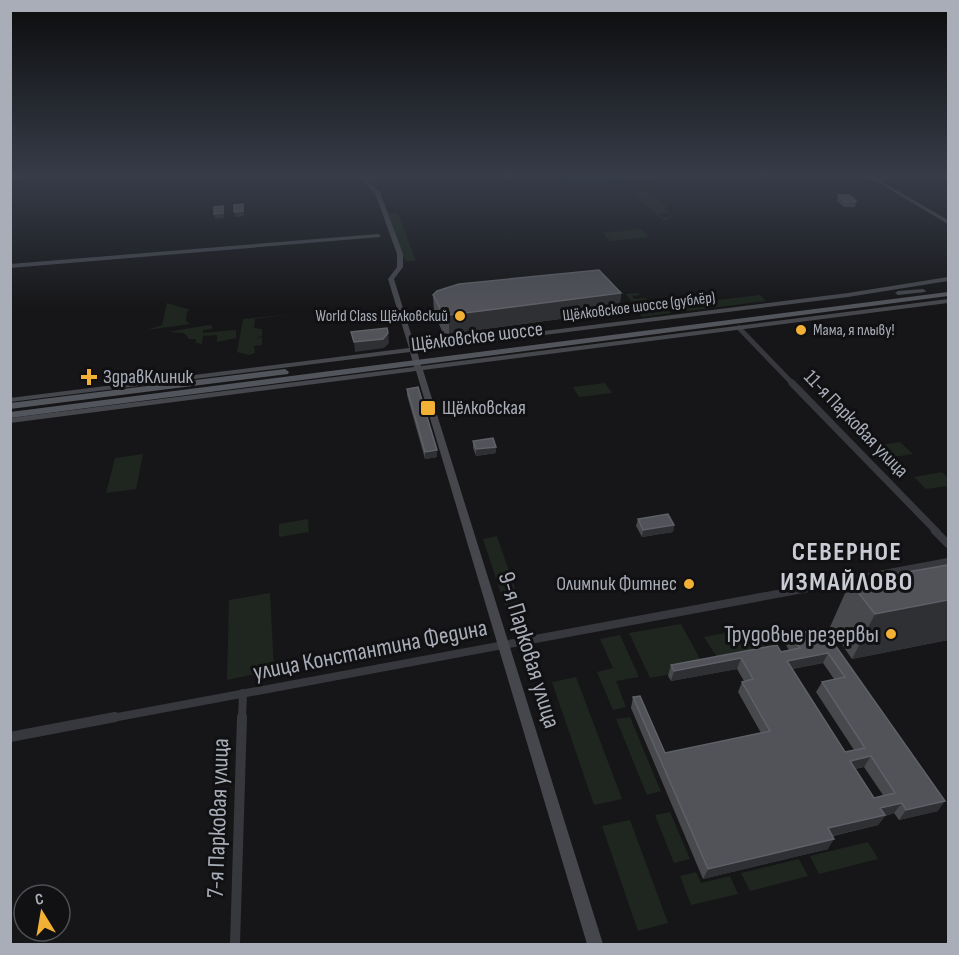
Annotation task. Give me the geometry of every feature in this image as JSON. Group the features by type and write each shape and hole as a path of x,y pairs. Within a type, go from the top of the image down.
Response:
{"main road":[{"name":"9-я Парковая улица","path":"388,221 400,254 400,267 391,279 595,945"},
{"path":"10,266 378,236"},
{"name":"Щёлковское шоссе (дублёр)","path":"10,400 849,295 948,279"},
{"name":"Щёлковское шоссе","path":"740,321 948,288"},
{"path":"849,295 923,291"},
{"name":"Щёлковское шоссе","path":"10,406 289,375 948,294"},
{"path":"875,310 933,296"},
{"name":"Щёлковское шоссе (дублёр)","path":"10,421 475,362 740,321 875,310 948,301"},
{"path":"465,344 453,350 453,356 457,360 475,362"},
{"name":"Щёлковское шоссе","path":"10,415 289,375"},
{"path":"10,415 106,409"}],"street":[{"name":"11-я Парковая улица","path":"740,321 948,544"},
{"name":"улица Константина Федина","path":"10,737 948,562"},
{"name":"7-я Парковая улица","path":"235,945 243,693"}],"shaded area":[{"path":"390,221 401,221 416,261 405,261"},
{"path":"641,229 648,237 610,241 603,233"},
{"path":"638,293 640,295 632,296 634,299 646,298 654,308 665,307 671,313 642,317 626,294"},
{"path":"760,295 766,301 681,312 676,305"},
{"path":"167,303 191,310 187,311 186,321 190,324 147,330 162,325"},
{"path":"294,314 255,319 254,328 262,329 262,336 254,339 262,337 262,345 254,346 255,353 249,355 237,352 243,319"},
{"path":"212,326 212,329 203,330 203,333 236,330 236,338 217,342 217,335 203,336 202,344 196,343 196,339 189,339 184,333 168,332"},
{"path":"605,383 612,393 579,397 573,387"},
{"path":"900,442 913,454 887,458 875,446"},
{"path":"143,454 136,489 106,493 115,458"},
{"path":"942,472 948,478 948,486 926,489 914,477"},
{"path":"308,519 309,532 279,537 279,524"},
{"path":"497,536 527,624 512,627 483,539"},
{"path":"270,593 274,670 227,680 229,600"},
{"path":"681,624 705,668 650,678 629,633"},
{"path":"753,628 769,653 718,659 704,637"},
{"path":"620,635 639,677 616,681 626,707 613,710 597,672 613,668 600,639"},
{"path":"576,677 622,799 594,805 552,682"},
{"path":"630,717 661,791 647,795 616,719"},
{"path":"670,812 690,859 674,863 655,815"},
{"path":"630,820 668,923 638,931 602,826"},
{"path":"868,842 878,859 819,874 810,856"},
{"path":"799,859 808,876 750,891 741,873"},
{"path":"696,872 701,883 730,876 738,894 691,905 680,876"}],"building":[{"path":"599,270 621,293 449,315 443,314 433,295 437,291 459,284"},
{"path":"387,328 388,333 383,339 354,342 351,332"},
{"path":"418,387 437,450 425,452 407,389"},
{"path":"493,438 496,447 476,449 473,441"},
{"path":"668,514 674,525 643,530 638,519"},
{"path":"948,565 948,600 875,614 850,582"},
{"path":"823,628 945,801 906,810 902,803 880,808 885,815 828,828 834,839 708,869 633,697 640,696 665,753 770,731 742,682 753,679 741,658 674,671 671,665 777,645 781,652 800,648 790,635","holes":["828,653 845,677 822,682 865,748 845,752 787,661","871,756 895,793 874,798 850,761"]}],"place":[{"name":"World Class Щёлковский","path":"460,316"},
{"name":"Мама, я плыву!","path":"801,330"},
{"name":"ЗдравКлиник","path":"89,377"},
{"name":"Щёлковская","path":"428,408"},
{"name":"Олимпик Фитнес","path":"689,584"},
{"name":"Трудовые резервы","path":"891,634"}],"district":[{"name":"СЕВЕРНОЕ ИЗМАЙЛОВО","path":"847,567"}]}
